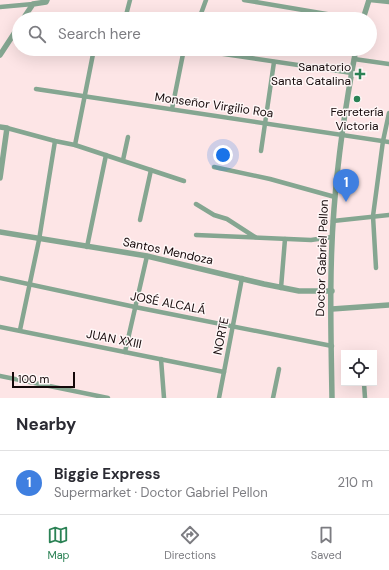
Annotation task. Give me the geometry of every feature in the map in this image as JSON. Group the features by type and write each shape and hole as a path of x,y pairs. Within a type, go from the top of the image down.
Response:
{"street":[{"path":"0,7 33,4 46,2 47,0"},
{"path":"127,12 130,0"},
{"path":"202,12 206,0"},
{"path":"244,0 312,12"},
{"path":"275,6 276,0"},
{"path":"366,12 369,0 389,2"},
{"path":"28,12 33,4"},
{"path":"0,55 12,37"},
{"path":"76,145 93,56"},
{"path":"172,109 183,56"},
{"path":"235,56 352,73"},
{"name":"Doctor Gabriel Pellon","path":"332,398 333,221 342,135 355,56"},
{"path":"354,59 389,64"},
{"path":"261,151 274,62"},
{"name":"Monseñor Virgilio Roa","path":"36,90 265,122 389,142"},
{"path":"376,268 373,216 383,141 389,113"},
{"path":"0,126 55,141 76,145 184,181"},
{"path":"0,174 7,128"},
{"path":"122,160 128,137"},
{"path":"20,330 39,240 55,141"},
{"path":"88,247 106,155"},
{"path":"214,167 270,179 335,197"},
{"path":"140,220 151,170"},
{"path":"196,204 214,215 227,219 256,238"},
{"path":"333,221 389,215"},
{"name":"Santos Mendoza","path":"0,232 39,240 147,256 281,288 299,291 332,292"},
{"path":"196,235 311,240 332,237"},
{"path":"281,288 285,239"},
{"path":"125,352 147,256"},
{"name":"JOSÉ ALCALÁ","path":"0,278 135,307 332,346"},
{"name":"NORTE","path":"219,398 242,278"},
{"path":"332,309 389,305"},
{"name":"JUAN XXIII","path":"0,327 161,358 224,372"},
{"path":"161,358 164,398"},
{"path":"273,398 279,369"},
{"path":"0,376 108,398"},
{"path":"364,386 364,398"},
{"path":"78,392 78,398"}],"place":[{"name":"Sanatorio Santa Catalina","path":"360,74"},
{"name":"Ferretería Victoria","path":"357,99"},
{"name":"Biggie Express","path":"346,202"}]}
